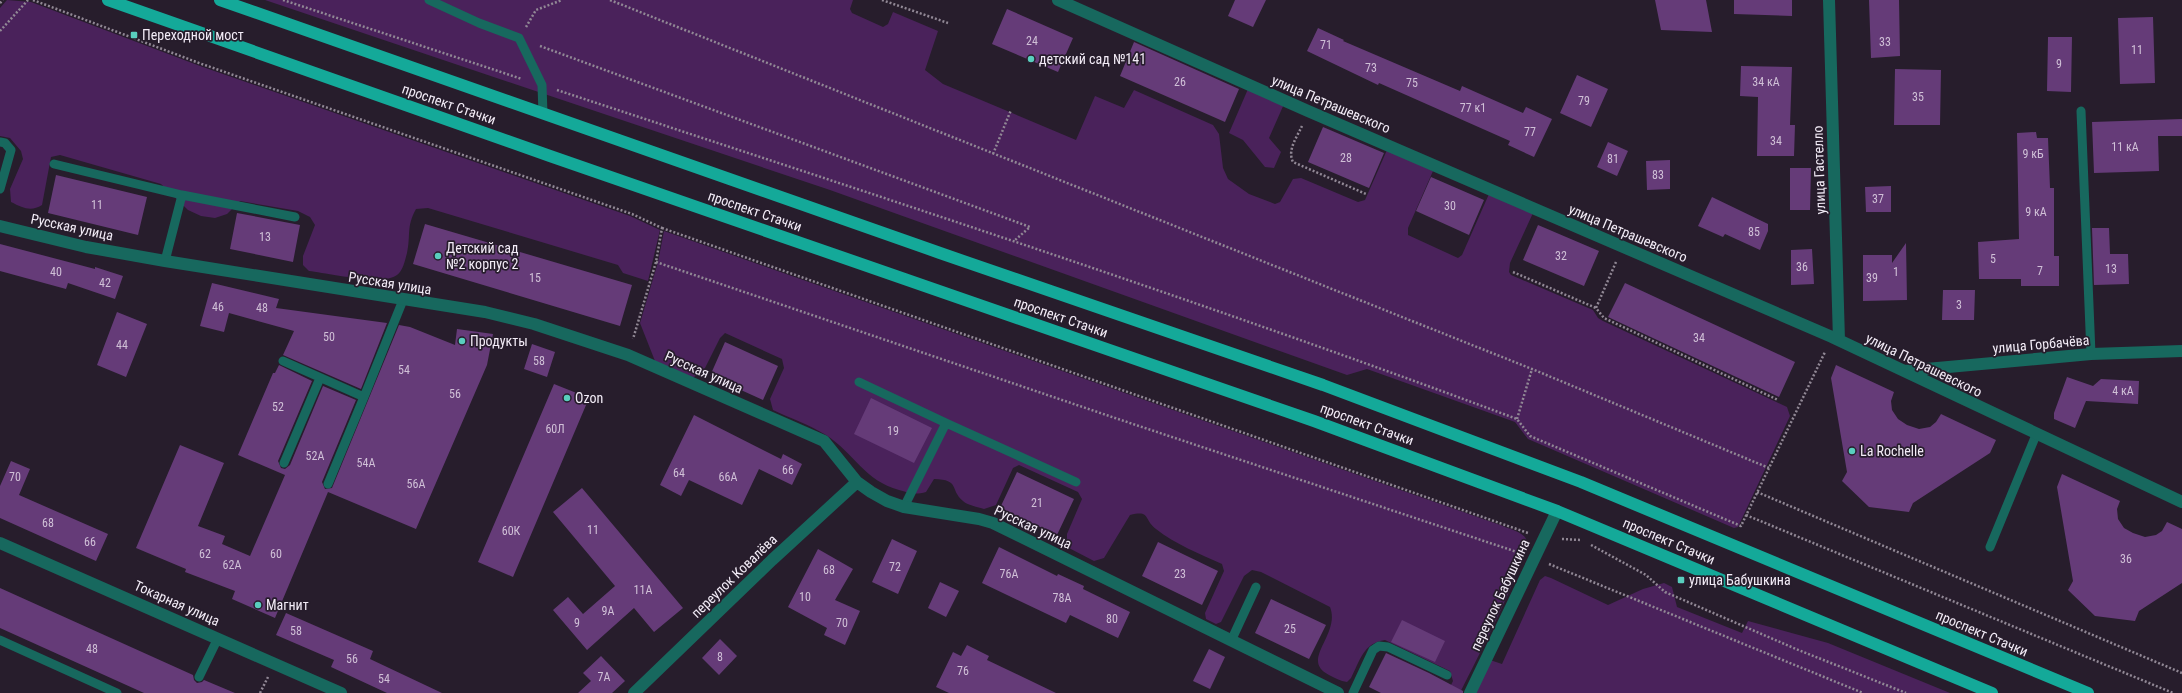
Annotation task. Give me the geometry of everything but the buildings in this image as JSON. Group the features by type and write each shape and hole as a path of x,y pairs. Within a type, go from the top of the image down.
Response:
{"main road":[{"name":"проспект Стачки","path":"108,0 550,156 1314,421 1557,511 1992,693"},
{"name":"проспект Стачки","path":"220,0 1323,385 1582,482 2088,693"}],"street":[{"name":"улица Петрашевского","path":"1059,0 1308,111 1835,338 2036,435 2182,502"},
{"name":"улица Гастелло","path":"1829,0 1835,338"},
{"name":"Русская улица","path":"0,226 86,247 485,312 534,324 628,355 824,441 857,482 871,492 904,507 979,519 993,523 1338,693"},
{"name":"улица Горбачёва","path":"1903,372 2092,354 2182,351"},
{"name":"переулок Ковалёва","path":"634,693 772,560 857,482"},
{"name":"переулок Бабушкина","path":"1470,693 1557,511"},
{"name":"Токарная улица","path":"0,543 341,693"}],"lane":[{"path":"429,0 479,23 519,38 542,85 543,114"},
{"path":"2081,111 2092,354"},
{"path":"0,142 5,144 11,150 0,188"},
{"path":"54,164 182,195 295,217"},
{"path":"165,261 182,195"},
{"path":"328,484 404,300"},
{"path":"283,362 364,397"},
{"path":"284,463 320,378"},
{"path":"859,382 1076,482"},
{"path":"904,507 946,423"},
{"path":"1990,547 2036,435"},
{"path":"1230,641 1256,587"},
{"path":"199,677 218,638"},
{"path":"0,640 117,693"},
{"path":"1353,693 1374,650 1380,646 1388,647 1447,675"}],"path":[{"path":"0,3 3,0"},
{"path":"0,31 28,0"},
{"path":"33,0 199,63 632,214 662,228 1543,538 1582,540"},
{"path":"283,0 1014,241 1338,352 1517,419 1530,436 1741,526 1835,338"},
{"path":"562,0 536,10 519,38 1030,226 1014,241"},
{"path":"610,0 1532,369 1769,468"},
{"path":"882,0 948,23"},
{"path":"994,154 1011,110"},
{"path":"1308,111 1291,152 1293,162 1366,194"},
{"path":"628,355 656,262 662,228"},
{"path":"1596,308 1622,247"},
{"path":"656,262 1111,417 1534,558 1862,693"},
{"path":"1513,272 1596,308 1604,318 1778,400"},
{"path":"1517,419 1532,369"},
{"path":"1757,492 2182,673"},
{"path":"1746,515 2173,693"},
{"path":"1589,544 1646,574 1665,592 1796,649 1906,693"}],"shaded area":[{"path":"7,0 31,2 200,66 630,216 660,230 648,281 623,273 618,265 428,208 416,209 413,215 405,262 397,275 390,278 368,279 309,271 303,265 303,256 315,225 310,217 298,211 240,201 227,214 215,218 201,216 188,210 161,184 60,155 51,157 42,205 31,209 19,206 11,202 10,189 23,159 21,151 10,138 0,136 0,8"},
{"path":"265,0 853,0 850,9 852,13 883,27 888,24 893,12 938,31 925,70 943,84 1076,140 1095,96 1124,108 1134,90 1213,125 1219,134 1223,168 1228,179 1249,194 1275,204 1280,202 1293,179 1301,178 1358,202 1365,200 1387,150 1433,171 1408,228 1408,235 1458,258 1462,255 1489,194 1533,213 1510,263 1509,272 1511,275 1593,310 1598,318 1603,321 1787,407 1790,416 1738,527 1734,528 1528,439 1515,422 1367,369 1347,375 830,190"},
{"path":"1248,89 1284,104 1269,138 1281,152 1274,168 1265,167 1243,140 1229,133"},
{"path":"664,231 1503,526 1519,533 1526,539 1526,549 1520,566 1487,639 1460,693 1447,693 1453,681 1450,671 1385,640 1372,645 1367,649 1360,659 1351,678 1347,682 1329,675 1321,669 1318,662 1319,654 1330,627 1332,617 1330,607 1261,572 1252,570 1244,576 1221,622 1216,624 1206,619 1205,613 1224,571 1222,564 1171,539 1156,529 1146,516 1141,514 1130,515 1104,558 1094,561 1067,547 1067,534 1082,499 1078,492 1019,465 1013,468 996,505 984,509 965,502 959,497 951,483 948,481 934,479 926,492 919,493 906,492 887,486 868,473 836,442 820,431 773,410 770,399 784,368 782,359 725,333 720,338 703,372 692,378 655,361 640,323 658,262"},
{"path":"1545,576 1608,605 1643,589 1664,583 1672,587 1677,607 1742,633 1748,621 1828,643 1950,693 1472,693 1490,660 1502,664 1540,580"}],"place":[{"name":"Переходной мост","path":"134,35"},
{"name":"детский сад №141","path":"1031,59"},
{"name":"Детский сад №2 корпус 2","path":"438,256"},
{"name":"Продукты","path":"462,341"},
{"name":"Ozon","path":"567,398"},
{"name":"La Rochelle","path":"1852,451"},
{"name":"улица Бабушкина","path":"1681,580"},
{"name":"Магнит","path":"258,605"}]}
